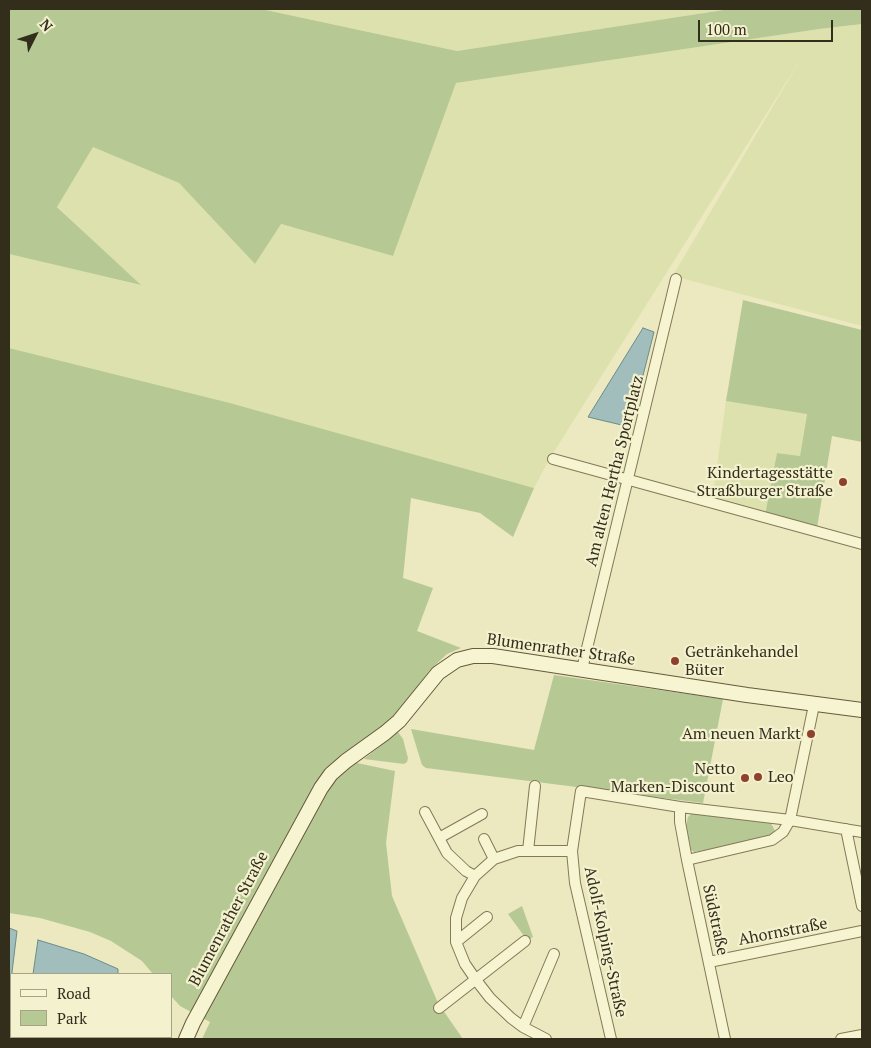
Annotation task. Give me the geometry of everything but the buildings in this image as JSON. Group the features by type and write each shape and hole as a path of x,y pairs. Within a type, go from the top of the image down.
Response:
{"street":[{"name":"Am alten Hertha Sportplatz","path":"582,670 676,279"},
{"path":"553,459 862,544"},
{"name":"Blumenrather Straße","path":"186,1039 192,1024 321,788 331,774 386,733 400,720 438,674 457,660 473,656 493,656 862,710"},
{"path":"687,860 772,840 783,832 790,820 814,704"},
{"path":"528,851 535,786"},
{"name":"Adolf-Kolping-Straße","path":"610,1039 575,882 572,851 580,792 680,807"},
{"path":"680,807 790,820 862,832"},
{"name":"Südstraße","path":"680,807 680,822 687,860 725,1039"},
{"path":"425,812 448,853 466,871 475,876"},
{"path":"439,838 482,814"},
{"path":"846,829 862,906"},
{"path":"484,839 494,859"},
{"path":"546,1039 523,1027 500,1008 476,980 465,964 456,942 456,918 462,898 475,876 494,859 518,851 572,851"},
{"path":"456,942 487,917"},
{"name":"Ahornstraße","path":"709,962 862,931"},
{"path":"439,1008 525,941"},
{"path":"523,1027 554,954"},
{"path":"841,1039 862,1035"}],"green space":[{"path":"9,9 261,9 457,51 730,9 862,9 862,24 456,83 393,256 281,224 255,264 179,183 93,147 57,207 141,285 9,254"},
{"path":"261,9 730,9 457,51"},
{"path":"862,24 862,326 677,277 675,272 802,57 550,458 534,488 230,403 9,348 9,254 140,285 57,206 93,146 179,183 255,264 280,224 393,256 456,83"},
{"path":"743,300 862,330 862,442 832,436 817,528 765,515 777,453 800,456 807,414 726,401"},
{"path":"9,348 230,403 534,488 513,537 480,513 411,498 403,578 433,588 417,631 461,648 447,654 429,671 398,713 371,736 341,755 357,763 395,771 386,843 392,896 438,1003 463,1039 202,1039 210,1022 180,1006 172,997 172,973 152,973 142,961 111,941 90,932 40,918 9,913"},
{"path":"726,401 807,413 800,456 777,453 765,515 712,502"},
{"path":"554,675 723,699 703,803 426,768 422,765 411,729 534,750"},
{"path":"398,732 403,739 408,758 407,762 404,764 364,759"},
{"path":"692,813 771,823 775,831 770,838 694,852 691,850 686,825 688,817"},
{"path":"522,906 533,937 527,940 508,914"}],"water":[{"path":"643,328 654,332 630,427 588,417"},
{"path":"9,928 17,931 12,973 10,973 9,997"},
{"path":"38,940 84,954 118,969 118,973 33,973"}],"place":[{"name":"Kindertagesstätte Straßburger Straße","path":"843,482"},
{"name":"Getränkehandel Büter","path":"675,661"},
{"name":"Am neuen Markt","path":"811,734"},
{"name":"Leo","path":"758,777"},
{"name":"Netto Marken-Discount","path":"745,778"}]}
